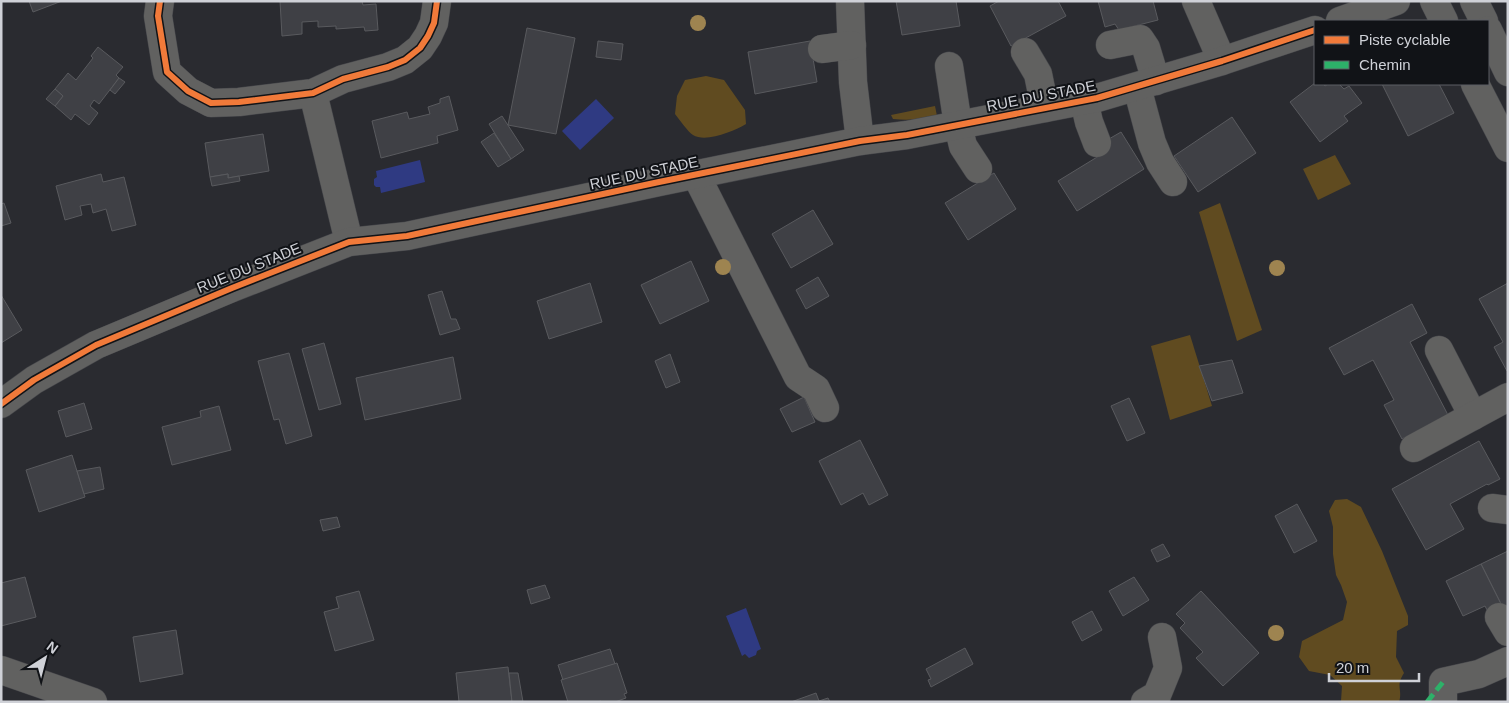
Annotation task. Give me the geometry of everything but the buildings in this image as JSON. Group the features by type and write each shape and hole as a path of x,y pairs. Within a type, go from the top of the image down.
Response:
{"street":[{"path":"160,1 158,16 167,72 188,91 210,103 239,102 313,93 343,79 388,67 405,60 420,48 428,36 434,23 437,1"},
{"path":"850,1 852,55 860,141"},
{"path":"1196,1 1222,61"},
{"path":"1434,1 1444,20"},
{"path":"1474,1 1484,20"},
{"path":"1353,19 1393,2"},
{"name":"RUE DU STADE","path":"1,404 34,380 96,345 348,242 407,236 860,141 907,135 1084,100 1147,84 1314,30"},
{"path":"1489,32 1508,72"},
{"path":"1110,45 1140,39 1146,48 1152,143 1160,162 1173,182"},
{"path":"822,49 852,55"},
{"path":"1026,52 1038,74 1045,108"},
{"path":"949,66 963,146 978,169"},
{"path":"1476,85 1508,148"},
{"path":"313,93 348,242"},
{"path":"1084,100 1089,122 1097,143"},
{"path":"696,175 798,377 816,388 825,408"},
{"path":"1439,350 1473,416"},
{"path":"1414,448 1508,397"},
{"path":"1145,702 1157,695 1168,668 1162,637"},
{"path":"1443,692 1508,661"},
{"path":"1,670 93,702"}],"shaded area":[{"path":"706,76 724,80 745,110 746,124 727,133 705,138 693,135 686,128 675,114 677,96 685,80"},
{"path":"935,106 937,116 905,120 893,119 891,115"},
{"path":"1335,155 1351,184 1318,200 1303,169"},
{"path":"1220,203 1262,330 1237,341 1199,212"},
{"path":"1190,335 1212,406 1170,420 1151,346"},
{"path":"1347,499 1361,507 1382,551 1408,616 1408,625 1397,631 1396,657 1404,673 1400,682 1399,702 1340,702 1342,686 1330,675 1309,671 1299,657 1302,641 1343,620 1347,602 1336,575 1333,554 1333,527 1329,511 1335,500"}],"water":[{"path":"596,99 614,118 580,150 562,131"},
{"path":"420,160 425,182 381,193 380,187 374,185 374,179 377,177 376,171"},
{"path":"746,608 761,649 757,651 756,655 749,658 745,654 742,656 726,616"}],"marked path":[{"path":"1427,702 1443,682"}],"cycle path":[{"path":"160,1 158,16 167,72 188,91 211,103 239,102 313,93 343,79 388,67 405,60 420,48 428,36 434,23 437,1"},
{"path":"1,404 34,380 96,345 232,288 349,242 407,236 860,141 907,135 1097,98 1222,61 1314,30"}]}
